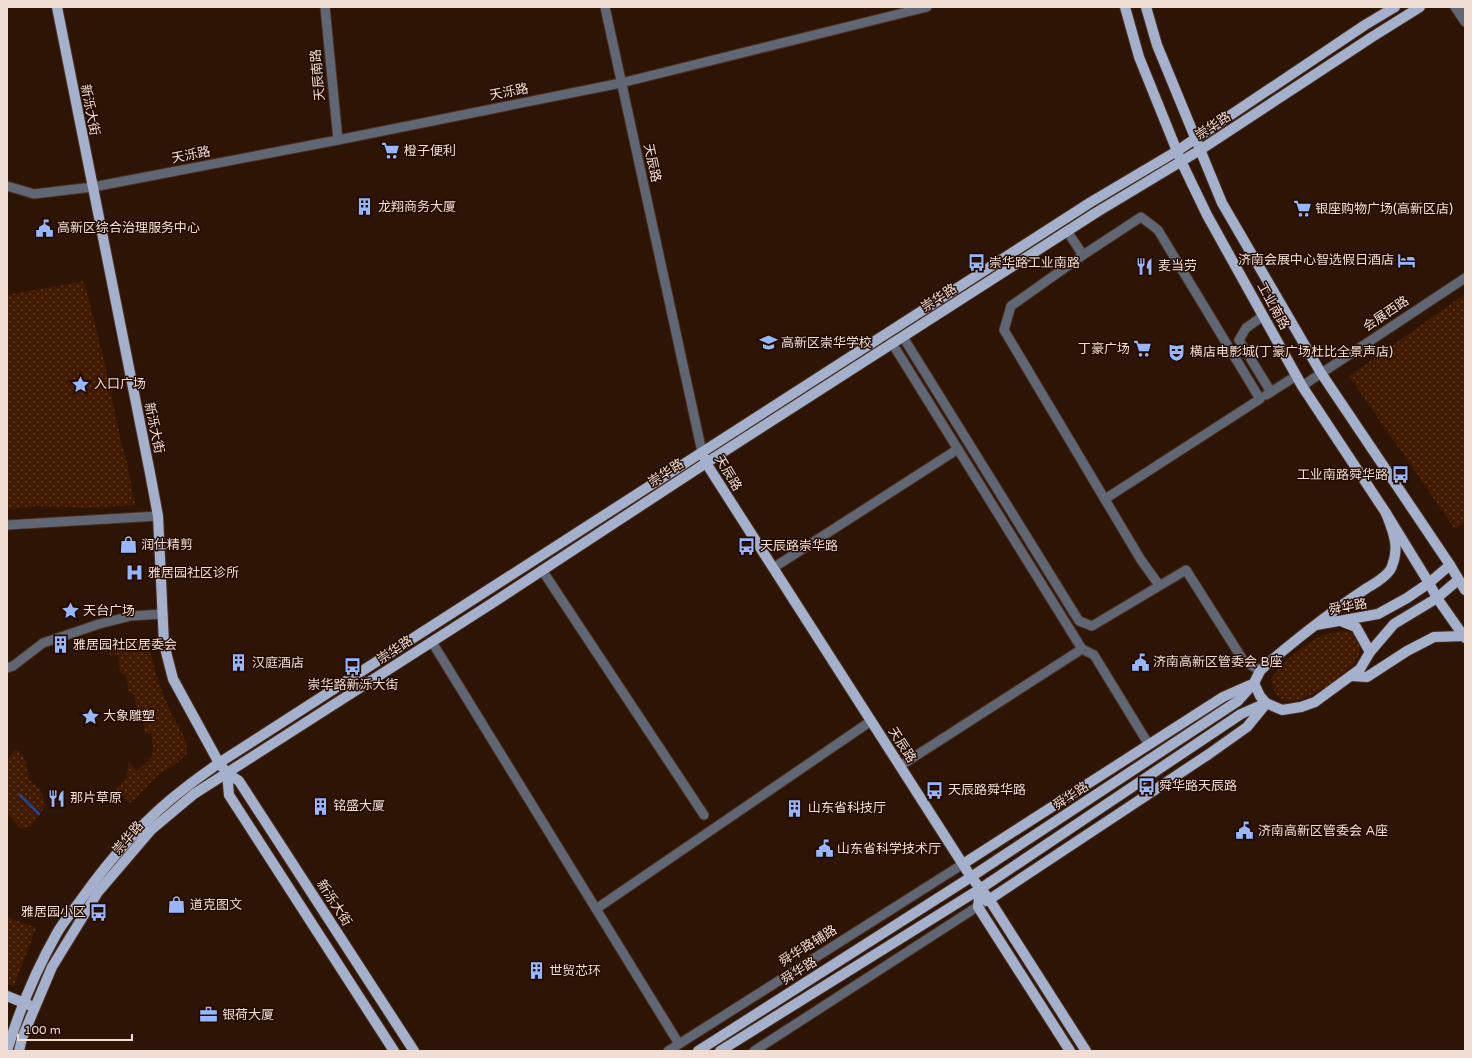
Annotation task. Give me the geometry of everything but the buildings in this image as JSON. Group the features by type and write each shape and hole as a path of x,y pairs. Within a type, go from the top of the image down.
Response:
{"main road":[{"name":"新泺大街","path":"57,7 158,516 164,644 173,679 219,763 227,773 239,781 414,1051"},
{"name":"工业南路","path":"1125,7 1139,57 1180,161 1207,215 1302,386 1386,513 1437,598 1464,637"},
{"name":"工业南路","path":"1146,7 1157,45 1222,203 1321,373 1450,565 1465,590"},
{"name":"崇华路","path":"7,1051 24,1002 44,956 58,932 89,888 116,855 146,822 184,788 219,763 702,452 1085,207 1177,151 1365,25 1395,7"},
{"name":"崇华路","path":"19,1051 22,1038 52,967 98,892 151,830 194,794 432,642 892,343 1067,231 1200,150 1420,7"},
{"name":"天辰路","path":"702,452 706,463 971,878 988,900 1086,1051"},
{"path":"1314,626 1376,583 1392,568 1397,544 1386,513"},
{"name":"舜华路","path":"698,1051 971,878 1238,701 1254,683 1260,671 1266,664 1314,626 1378,614 1407,598 1429,583 1450,565"},
{"path":"963,864 1223,697 1254,683 1260,696 1266,703 1282,710 1301,707 1315,702 1360,668 1370,652 1394,624 1437,598 1458,580"},
{"path":"1341,622 1356,626 1370,652"},
{"path":"1351,676 1367,677 1406,651 1434,637 1464,637"},
{"name":"舜华路","path":"720,1051 980,889 1241,714 1266,703"},
{"path":"988,900 1247,728 1266,703"},
{"path":"227,773 229,795 394,1051"},
{"path":"980,889 978,907 1070,1051"},
{"path":"7,996 35,1007"}],"street":[{"name":"天辰南路","path":"325,7 338,140"},
{"name":"天辰路","path":"605,7 702,452"},
{"name":"天泺路","path":"7,186 34,194 93,187 338,140 621,83 927,7"},
{"path":"1455,7 1465,22"},
{"path":"1159,585 1141,560 1004,330 1011,306 1083,254 1141,217 1158,230 1260,399"},
{"path":"1067,231 1083,254"},
{"name":"会展西路","path":"1302,386 1465,278"},
{"path":"1263,316 1246,328 1240,340 1271,392"},
{"path":"902,337 1079,621 1092,626 1186,570 1242,660 1260,671"},
{"path":"892,343 1082,649 1094,655 1149,745"},
{"path":"1105,499 1296,376"},
{"path":"773,568 958,449"},
{"path":"7,525 158,516"},
{"path":"542,570 704,815"},
{"path":"7,668 13,666 43,643 98,624 131,616 163,614"},
{"path":"432,642 679,1044"},
{"path":"900,766 1082,649"},
{"path":"596,909 871,721"},
{"name":"舜华路辅路","path":"668,1051 963,864"},
{"path":"754,1051 988,900"}],"shaded area":[{"path":"84,281 105,365 135,505 84,508 36,506 7,510 7,295"},
{"path":"1465,294 1465,522 1455,529 1349,376"},
{"path":"1348,631 1357,636 1360,649 1356,661 1344,674 1328,686 1300,699 1284,701 1275,693 1271,678 1298,651 1314,640 1323,636 1336,632"},
{"path":"146,639 158,680 169,709 186,741 187,753 177,763 159,774 131,803 116,789 126,778 129,762 137,771 150,759 153,752 153,747 151,733 145,734 143,717 138,717 134,693 129,694 126,674 120,673 118,655 110,656 109,647"},
{"path":"15,750 22,754 26,763 29,778 31,782 39,787 46,805 31,827 21,829 7,813 7,760"},
{"path":"7,917 36,928 14,986 7,984"}],"waterway":[{"path":"20,795 39,814"}],"place":[{"name":"橙子便利","path":"391,151"},
{"name":"龙翔商务大厦","path":"365,207"},
{"name":"银座购物广场(高新区店)","path":"1302,209"},
{"name":"高新区综合治理服务中心","path":"44,228"},
{"name":"济南会展中心智选假日酒店","path":"1407,260"},
{"name":"崇华路工业南路","path":"976,263"},
{"name":"麦当劳","path":"1145,266"},
{"name":"高新区崇华学校","path":"768,343"},
{"name":"丁豪广场","path":"1143,349"},
{"name":"横店电影城(丁豪广场杜比全景声店)","path":"1177,352"},
{"name":"入口广场","path":"81,384"},
{"name":"工业南路舜华路","path":"1401,475"},
{"name":"润仕精剪","path":"128,545"},
{"name":"天辰路崇华路","path":"747,546"},
{"name":"雅居园社区诊所","path":"135,573"},
{"name":"天台广场","path":"70,611"},
{"name":"雅居园社区居委会","path":"60,645"},
{"name":"济南高新区管委会 B座","path":"1140,662"},
{"name":"汉庭酒店","path":"239,663"},
{"name":"崇华路新泺大街","path":"353,666"},
{"name":"大象雕塑","path":"90,716"},
{"name":"舜华路天辰路","path":"1146,786"},
{"name":"天辰路舜华路","path":"935,790"},
{"name":"那片草原","path":"57,798"},
{"name":"铭盛大厦","path":"320,806"},
{"name":"山东省科技厅","path":"795,808"},
{"name":"济南高新区管委会 A座","path":"1245,831"},
{"name":"山东省科学技术厅","path":"824,849"},
{"name":"道克图文","path":"177,905"},
{"name":"雅居园小区","path":"99,912"},
{"name":"世贸芯环","path":"536,971"},
{"name":"银荷大厦","path":"209,1015"}]}
